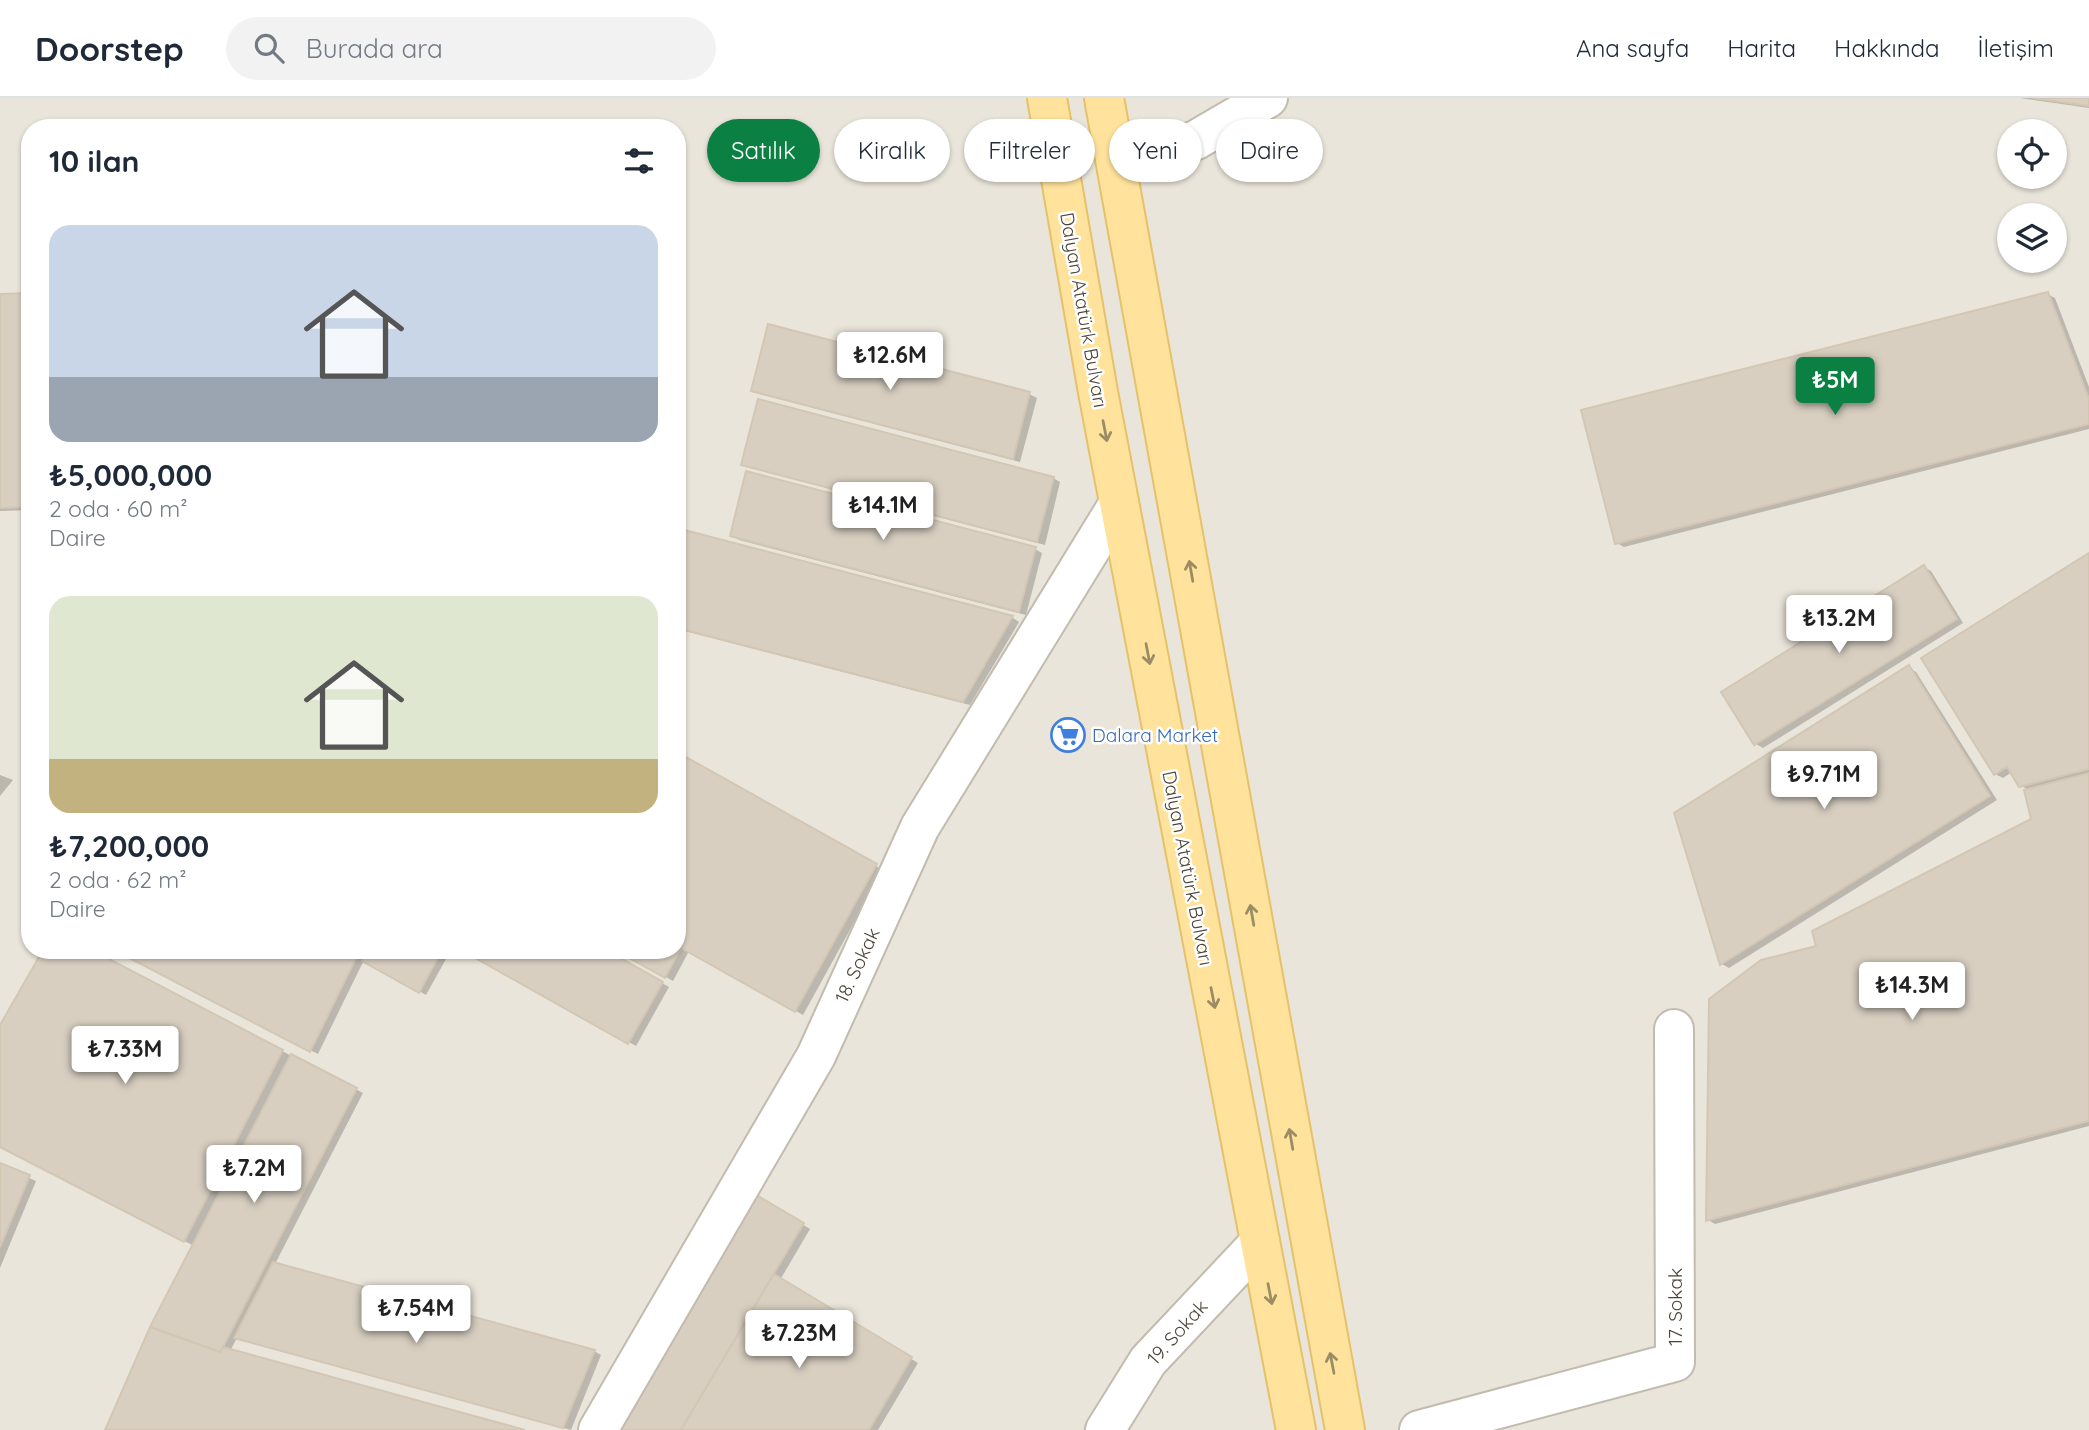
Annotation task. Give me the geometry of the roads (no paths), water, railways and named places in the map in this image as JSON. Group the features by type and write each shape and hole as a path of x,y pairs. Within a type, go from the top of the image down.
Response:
{"main road":[{"name":"Dalyan Atatürk Bulvarı","path":"1046,98 1119,503 1296,1430"},
{"path":"1104,98 1109,125"},
{"path":"1120,182 1345,1430"}],"street":[{"path":"1202,136 1268,98"},
{"name":"18. Sokak","path":"598,1430 816,1056 920,827 1119,503"},
{"name":"17. Sokak","path":"1419,1430 1675,1362 1674,1029"},
{"name":"19. Sokak","path":"1105,1430 1148,1361 1260,1242"}],"place":[{"name":"Dalara Market","path":"1068,735"}]}
